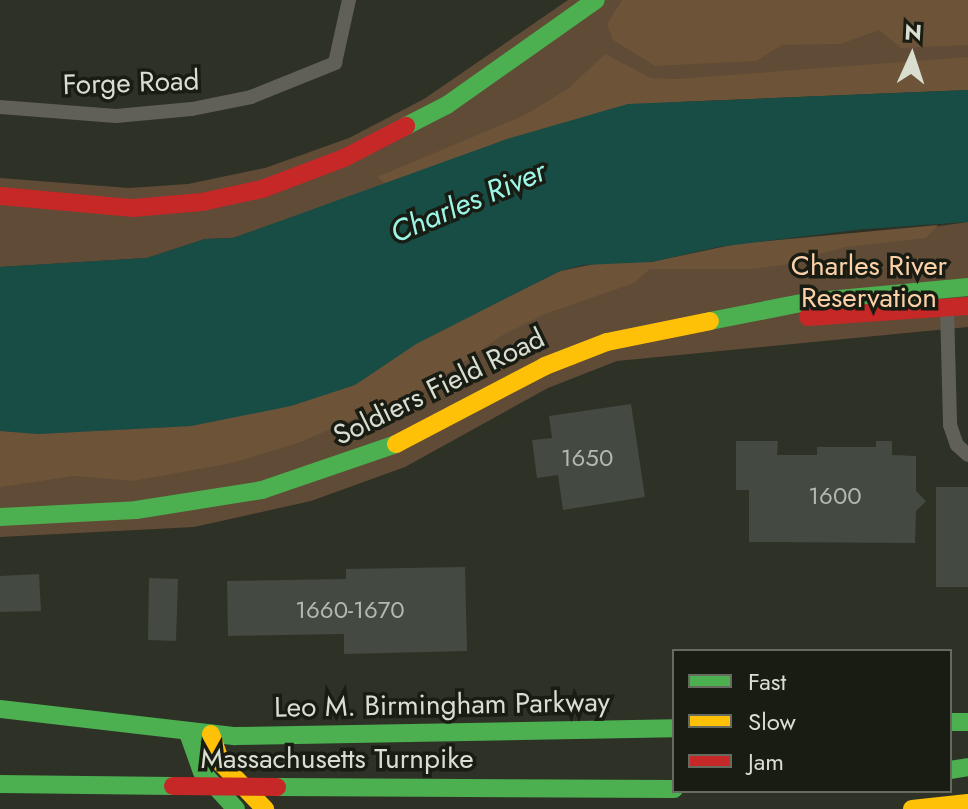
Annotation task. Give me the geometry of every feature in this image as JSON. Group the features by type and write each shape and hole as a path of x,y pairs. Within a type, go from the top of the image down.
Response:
{"main road":[{"path":"0,196 133,208 202,202 262,189 344,158 447,105 596,0"},
{"name":"Soldiers Field Road","path":"759,316 806,302 968,287"},
{"name":"Soldiers Field Road","path":"0,517 158,508 280,485 389,447 583,350 643,333 759,316 968,306"},
{"name":"Leo M. Birmingham Parkway","path":"0,709 211,734 672,728"},
{"path":"188,733 202,772 236,809"},
{"path":"211,734 221,763 265,809"},
{"name":"Massachusetts Turnpike","path":"0,784 672,789"},
{"path":"912,809 968,803"}],"street":[{"name":"Forge Road","path":"0,107 116,116 192,109 251,97 335,63 349,0"},
{"path":"947,308 950,425 957,445 968,455"}],"green space":[{"path":"568,0 968,0 968,90 744,96 611,108 233,238 205,239 147,258 0,267 0,178 129,188 188,184 265,168 349,138 424,99"},
{"name":"Charles River Reservation","path":"968,222 968,327 617,361 548,388 405,467 311,501 194,527 0,537 0,431 537,282"}],"shaded area":[{"path":"622,0 968,0 968,45 901,48 879,30 841,44 782,45 756,61 655,66 613,40 607,24"},
{"path":"605,54 651,78 677,79 968,57 968,90 629,104 507,139 425,172 384,183 377,177 525,115 569,88"},
{"path":"938,225 926,238 846,247 819,254 814,261 752,269 650,269 634,283 545,314 503,335 423,390 298,443 232,463 133,481 74,476 0,487 0,431 38,434 191,426 291,405 355,385 416,344 560,271 604,262 651,262 736,244"}],"water":[{"name":"Charles River","path":"968,90 968,222 864,229 718,247 651,262 583,265 560,271 416,344 355,385 291,406 191,426 38,434 0,431 0,267 147,258 205,239 233,238 507,139 628,104"}],"building":[{"path":"631,404 645,497 563,510 558,475 537,478 532,440 552,438 549,416"},
{"path":"736,441 778,441 777,455 817,455 817,447 876,447 876,441 892,441 892,455 916,456 916,491 926,501 916,511 915,543 749,542 749,490 736,490"},
{"path":"936,487 968,487 968,587 936,587"},
{"path":"465,567 467,651 344,654 344,634 228,636 227,581 346,579 346,569"},
{"path":"39,574 41,611 0,612 0,576"},
{"path":"149,578 178,579 176,641 148,640"}],"traffic: fast":[{"path":"406,126 447,105 596,0"},
{"path":"710,321 806,302 968,287"},
{"path":"0,517 136,510 262,490 396,444"},
{"path":"0,709 235,736 672,728"},
{"path":"952,722 968,722"},
{"path":"188,733 202,772 236,809"},
{"path":"952,770 968,767"},
{"path":"0,784 173,786"},
{"path":"277,787 672,789"}],"traffic: slow":[{"path":"396,444 545,366 607,342 710,321"},
{"path":"211,734 221,763 265,809"},
{"path":"912,809 968,803"}],"traffic: jam":[{"path":"0,196 133,208 202,202 262,189 344,158 406,126"},
{"path":"808,317 968,306"},
{"path":"173,786 277,787"}]}
